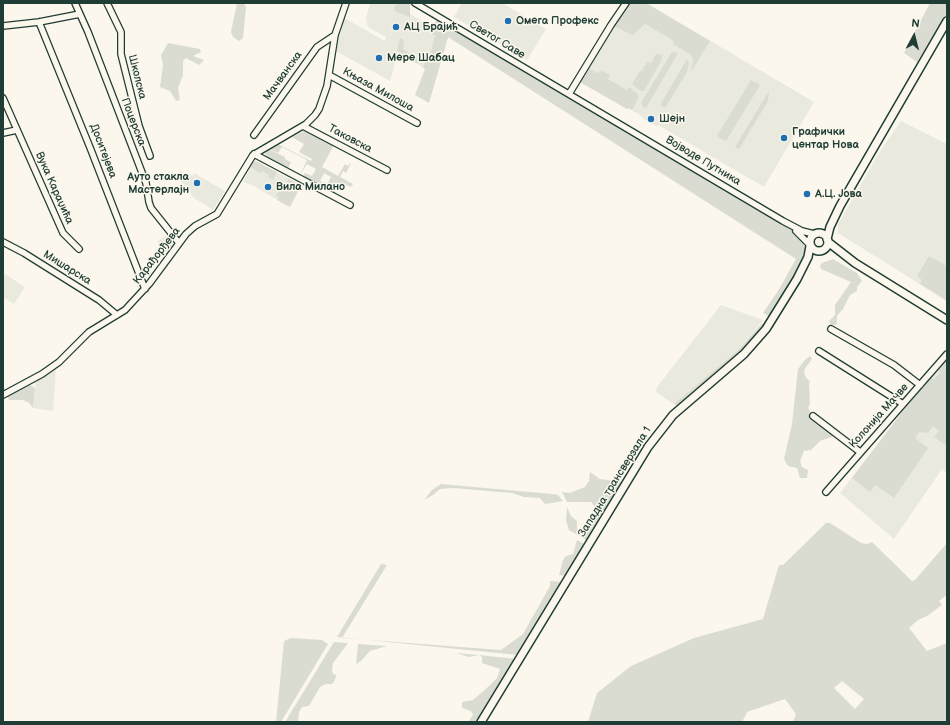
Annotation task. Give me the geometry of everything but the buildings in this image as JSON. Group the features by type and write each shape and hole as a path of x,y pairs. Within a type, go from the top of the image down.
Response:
{"main road":[{"path":"820,251 825,248 828,241 830,227 840,206 947,21"},
{"path":"840,206 825,226 810,238 810,245 815,251 833,253 855,263 947,320"},
{"path":"816,234 824,234 828,241 855,263"},
{"name":"Западна трансверзала 1","path":"797,279 808,257 810,245"},
{"name":"Западна трансверзала 1","path":"482,722 655,437 673,415 749,348 766,329 797,279 820,251"}],"street":[{"name":"Поцерска","path":"75,3 88,32 146,183 151,208 179,243"},
{"name":"Школска","path":"107,3 121,32 121,54 139,126 150,156"},
{"name":"Карађорђева","path":"3,395 42,374 59,362 89,332 125,310 145,289 179,243 195,226 217,214 254,154 303,126 315,116 319,109 329,75 335,35 346,3"},
{"name":"Светог Саве","path":"415,3 569,94"},
{"path":"569,94 610,26 626,3"},
{"path":"3,26 39,22 80,14"},
{"name":"Доситејева","path":"39,22 92,150 145,289"},
{"name":"Мачванска","path":"254,135 317,47 335,35"},
{"name":"Књаза Милоша","path":"329,75 417,123"},
{"name":"Војводе Путника","path":"569,94 783,221 802,231 816,234"},
{"name":"Вука Караџића","path":"3,98 63,233 79,249"},
{"name":"Таковска","path":"303,126 387,170"},
{"path":"3,133 17,130"},
{"path":"254,154 350,205"},
{"name":"Војводе Путника","path":"783,221 802,235 810,245"},
{"name":"Мишарска","path":"3,242 24,253 98,300 116,315"},
{"path":"831,329 894,365 920,385"},
{"path":"819,351 903,404"},
{"name":"Колонија Мачве","path":"826,492 947,354"},
{"path":"813,416 860,452"}],"shaded area":[{"path":"237,3 244,3 246,7 243,38 239,41 233,37 231,32"},
{"path":"370,3 397,3 395,5 448,37 437,76 398,52 390,81 336,51 344,18 385,41 386,37 368,27 366,19"},
{"path":"399,3 410,4 410,17 394,11 395,5"},
{"path":"462,3 502,3 546,29 527,60 454,17"},
{"path":"630,3 646,3 814,102 764,187 658,125 656,126 628,108 627,109 580,82 610,34 613,26"},
{"path":"630,3 646,3 710,41 691,72 693,59 690,54 673,44 674,41 645,24 633,35 613,26"},
{"path":"930,3 947,3 947,13 917,62 904,53"},
{"path":"439,18 795,231 804,243 805,251 803,260 771,317 763,313 778,291 796,259 448,37 429,103 415,95 425,69 423,67 425,61 429,61 435,35 432,34 435,22"},
{"path":"400,38 404,40 403,49 418,58 418,64 397,51"},
{"path":"168,43 200,49 201,52 193,56 204,60 199,65 186,58 183,61 183,75 178,88 180,100 176,101 170,91 160,87 163,65 161,55"},
{"path":"672,52 678,53 646,108 642,106 642,101"},
{"path":"656,54 662,55 661,61 644,91 640,91 632,84 647,62 651,63"},
{"path":"687,59 689,63 687,72 665,108 660,105"},
{"path":"591,66 590,69 597,73 602,71 610,75 608,79 627,90 629,87 638,94 638,98 632,110 627,109 580,82"},
{"path":"751,80 760,85 726,141 717,136"},
{"path":"769,91 768,101 739,149 735,147"},
{"path":"901,121 947,144 947,301 838,233 838,224 879,153"},
{"path":"306,130 334,145 322,167 338,176 345,164 348,166 351,163 346,173 343,171 340,177 353,184 351,187 344,184 340,191 340,188 335,185 332,190 337,193 336,195 325,188 331,177 324,173 320,181 326,184 324,188 303,176 305,173 312,176 316,169 307,164 300,175 307,160 282,147 278,153 269,149 278,144 311,161 312,159 299,152 304,144 292,137"},
{"path":"268,149 285,157 285,159 291,162 288,168 267,157 265,153"},
{"path":"255,161 301,185 290,207 252,185 243,182 250,169 248,168"},
{"path":"255,161 277,172 273,180 268,177 269,175 262,171 260,173 249,166"},
{"path":"180,171 193,176 194,173 225,191 213,210 194,198 176,174"},
{"path":"289,179 301,185 290,207 277,200 279,197 276,195"},
{"path":"170,233 175,243 175,247 167,258 157,242"},
{"path":"929,256 947,266 947,301 920,284 922,280 917,276"},
{"path":"833,259 857,273 862,281 857,287 857,291 850,295 843,309 837,316 837,324 831,325 829,321 835,315 835,305 851,282 821,269 820,266 822,263"},
{"path":"5,274 25,287 14,304 3,297 3,282"},
{"path":"721,305 763,320 737,351 674,404 657,393 657,387"},
{"path":"762,323 764,328 752,342 677,406 674,404 737,351"},
{"path":"810,356 812,359 804,370 805,376 810,382 810,404 808,408 813,416 822,419 833,434 832,437 820,441 811,450 804,451 800,461 802,467 808,470 807,478 800,478 797,468 788,466 784,459 792,424 798,369"},
{"path":"947,360 947,473 942,469 894,539 840,493 906,407"},
{"path":"947,360 947,446 934,437 939,431 933,426 928,433 919,432 915,438 928,448 894,498 875,485 870,492 852,478 906,407 931,378 934,379 940,373 938,370"},
{"path":"56,369 53,411 33,408 36,381"},
{"path":"30,385 35,388 33,408 29,403 23,400 9,400 7,395"},
{"path":"590,472 600,479 623,482 588,541 569,530 566,521 567,507 571,516 577,521 577,529 582,532 599,512 591,502 567,502 562,492 570,493 585,487 589,481"},
{"path":"441,484 552,494 558,495 563,501 545,504 540,498 524,497 512,493 453,488 440,489 424,500 432,490"},
{"path":"826,523 830,523 861,543 867,544 872,542 912,581 915,580 947,543 947,598 945,596 939,601 942,605 927,616 918,620 909,628 927,651 947,643 947,722 793,722 796,714 785,699 747,712 742,722 588,722 597,693 631,666 694,638 763,619 779,565 783,565","holes":["842,681 864,699 855,709 834,688"]},
{"path":"577,540 584,544 584,548 566,576 559,575 563,560 566,556 573,554"},
{"path":"381,564 387,565 342,638 337,637"},
{"path":"550,581 563,582 518,655 363,640 501,650 523,634 550,586"},
{"path":"291,638 322,640 328,644 281,722 276,722 284,641"},
{"path":"334,642 348,643 333,663 332,671 333,674 336,675 335,680 332,684 326,684 320,687 309,706 302,707 299,712 298,722 285,722"},
{"path":"358,644 387,646 370,651 361,661 356,664"},
{"path":"456,653 479,655 469,657"},
{"path":"479,655 516,659 478,722 468,722 473,715 471,711 462,708 462,702 473,700 497,678 500,669 482,663 482,657"}],"place":[{"name":"Омега Профекс","path":"508,21"},
{"name":"АЦ Брајић","path":"396,27"},
{"name":"Мере Шабац","path":"379,58"},
{"name":"Шејн","path":"651,119"},
{"name":"Графички центар Нова","path":"784,138"},
{"name":"Ауто стакла Мастерлајн","path":"197,183"},
{"name":"Вила Милано","path":"268,187"},
{"name":"А.Ц. Јова","path":"807,194"}]}
